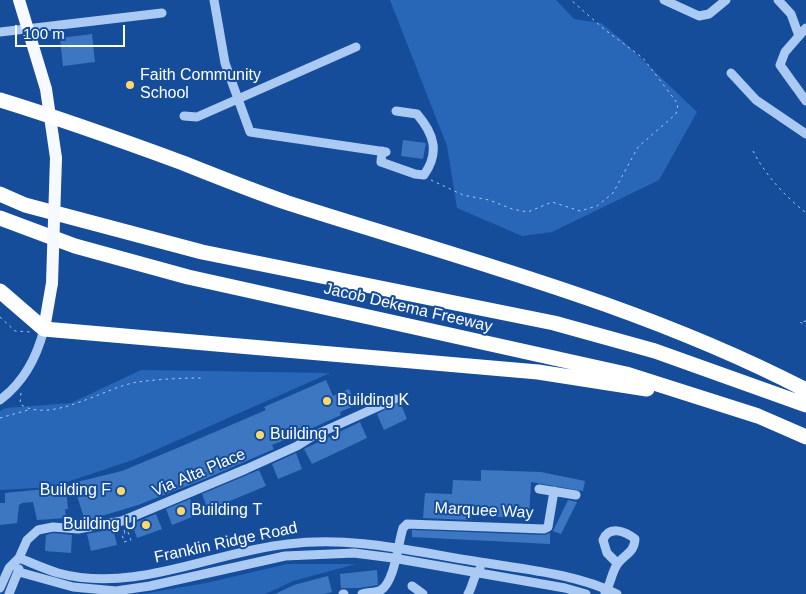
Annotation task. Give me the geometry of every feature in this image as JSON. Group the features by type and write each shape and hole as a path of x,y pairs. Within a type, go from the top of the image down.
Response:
{"highway":[{"path":"0,100 50,115 286,202 508,270 613,306 757,364 806,390"},
{"name":"Jacob Dekema Freeway","path":"0,194 25,205 202,252 554,323 655,351 806,405"},
{"name":"Jacob Dekema Freeway","path":"0,218 75,246 188,277 626,374 758,416 806,438"},
{"path":"0,291 44,329 538,372 706,398"}],"main road":[{"path":"20,0 46,89 56,158 52,282 44,329"}],"street":[{"path":"214,0 225,63 250,132 384,152 381,162 424,175 430,167 435,148 432,134 417,114 396,111"},
{"path":"664,0 699,16 709,14 726,0"},
{"path":"778,0 791,14 799,36"},
{"path":"0,32 30,30 162,13"},
{"path":"806,28 785,52 780,64 806,101"},
{"path":"184,116 197,117 356,47"},
{"path":"731,74 756,100 806,134"},
{"path":"0,400 24,376 38,353 44,329"},
{"name":"Via Alta Place","path":"19,558 27,540 38,530 53,527 78,529 129,518 246,469 395,399"},
{"name":"Marquee Way","path":"539,489 576,495"},
{"name":"Marquee Way","path":"397,546 403,528 411,523 544,529 548,527 551,521 554,492"},
{"name":"Franklin Ridge Road","path":"19,558 57,573 103,579 144,575 285,544 341,541 397,546 511,567 580,581 605,592 618,594"},
{"path":"364,554 368,552 389,554 393,553 397,546"},
{"path":"362,594 380,591 384,588 394,570 397,546"},
{"name":"Franklin Ridge Road","path":"19,572 73,587 116,590 150,586 285,556 317,553 364,554 596,594"},
{"path":"395,558 401,553 423,556 434,554"},
{"path":"0,588 9,568 19,558"},
{"path":"9,594 19,572 19,558"},
{"path":"605,592 617,563"},
{"path":"468,594 474,583 476,573 484,567 506,570 511,567"},
{"path":"412,586 423,594"}],"path":[{"path":"424,175 445,188 463,195 489,200 512,209 528,212 552,202 580,211 597,206 613,193 638,147 676,114 678,104 643,58 605,30 571,0"},
{"path":"754,151 761,166 783,192 806,213"},
{"path":"0,317 15,331 26,333"},
{"path":"806,321 800,322 806,326"},
{"path":"0,418 29,410 63,408 119,386 140,382 204,378"},
{"path":"21,388 20,404 29,410"}],"shaded area":[{"path":"390,0 556,0 574,19 601,23 623,41 697,112 659,180 552,232 522,236 457,208 447,146"},
{"path":"141,370 330,373 133,460 52,487 0,490 0,411 6,408 71,403"},
{"path":"287,564 356,564 293,581 265,594 142,594 206,583"}],"building":[{"path":"92,34 95,62 63,66 60,38"},
{"path":"403,140 426,143 423,159 401,156"},
{"path":"326,380 333,396 349,389 356,405 340,412 341,415 297,435 295,432 288,436 289,438 272,445 274,449 205,479 138,505 85,521 73,483 122,471 266,410 264,407"},
{"path":"400,402 407,419 384,430 377,414"},
{"path":"360,422 367,438 312,464 304,449"},
{"path":"296,453 302,469 278,479 272,464"},
{"path":"259,470 266,486 208,510 202,494"},
{"path":"481,470 541,472 585,481 583,491 531,482 529,518 472,516 471,520 423,518 425,493 452,494 453,480 481,481"},
{"path":"66,487 68,509 65,509 66,518 37,520 33,502 22,503 19,505 17,523 0,525 0,503 5,503 5,493"},
{"name":"Building T","path":"190,499 197,515 172,525 166,509"},
{"path":"568,500 577,502 561,534 553,531"},
{"name":"Building U","path":"156,514 162,529 137,538 132,524"},
{"path":"113,529 117,545 91,551 87,534"},
{"path":"412,530 544,535 550,533 550,544 412,537"},
{"path":"53,533 72,535 71,553 45,551 46,535"},
{"path":"377,570 378,585 341,588 340,574"},
{"path":"328,576 332,592 324,594 275,594 294,585"}],"place":[{"name":"Faith Community School","path":"130,85"},
{"name":"Building K","path":"327,401"},
{"name":"Building J","path":"260,435"},
{"name":"Building F","path":"121,491"},
{"name":"Building T","path":"181,511"},
{"name":"Building U","path":"146,525"}]}
